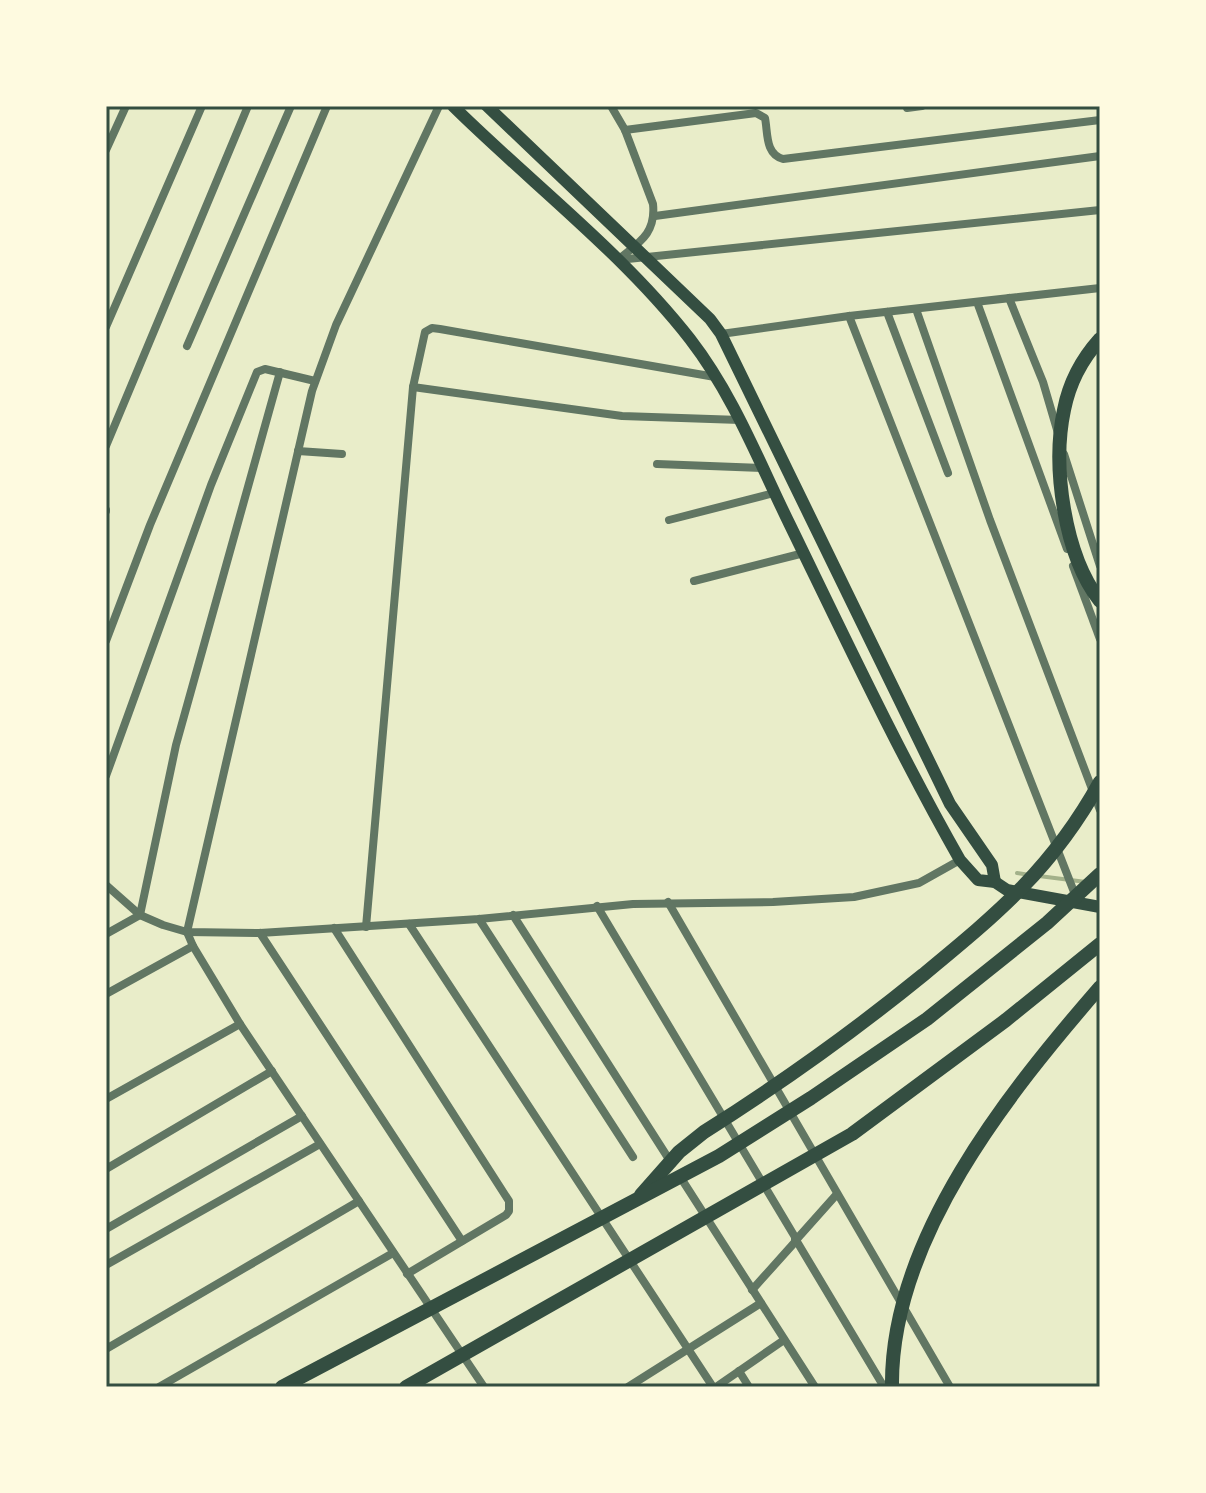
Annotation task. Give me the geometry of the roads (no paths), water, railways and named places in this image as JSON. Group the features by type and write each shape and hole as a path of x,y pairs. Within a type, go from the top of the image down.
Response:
{"highway":[{"path":"1100,339 1073,380 1064,411 1060,457 1063,497 1075,556 1100,601"},
{"path":"637,1200 657,1175 704,1132 867,1020 1016,896 1051,858 1100,782"},
{"path":"282,1387 719,1156 927,1019 1047,923 1100,874"},
{"path":"406,1387 852,1134 1006,1020 1100,944"},
{"path":"892,1387 893,1341 901,1307 919,1253 932,1226 975,1150 1007,1102 1043,1053 1100,987"}],"main road":[{"path":"453,106 618,260 690,339 740,420 859,669 960,860 978,880 995,882 1007,890 1100,907"},
{"path":"487,106 710,319 721,334 950,804 992,865 995,882"}],"street":[{"path":"106,150 126,106"},
{"path":"106,327 202,106"},
{"path":"106,446 248,106"},
{"path":"187,346 291,106"},
{"path":"106,641 156,511 327,106"},
{"path":"439,106 362,268 315,381 187,932 240,1024 484,1387"},
{"path":"611,106 625,130 655,216 648,233 618,260"},
{"path":"907,108 922,106"},
{"path":"625,130 756,113 765,118 771,152 783,159 1100,120"},
{"path":"655,216 1100,156"},
{"path":"618,260 1100,210"},
{"path":"721,334 849,316 1100,288"},
{"path":"1009,298 1043,382 1100,566"},
{"path":"977,302 1100,639"},
{"path":"916,309 996,534 1100,810"},
{"path":"887,312 948,473"},
{"path":"849,316 1079,904"},
{"path":"366,927 413,387 422,336 432,328 715,377"},
{"path":"106,776 211,485 257,372 265,369 315,381"},
{"path":"106,934 140,915 176,745 280,372"},
{"path":"413,387 622,416 740,420"},
{"path":"298,451 342,454"},
{"path":"657,464 762,468"},
{"path":"669,520 774,493"},
{"path":"694,581 804,553"},
{"path":"106,885 140,915 187,932 260,933 479,919 597,906 854,897 919,883 960,860"},
{"path":"668,902 950,1387"},
{"path":"597,906 884,1387"},
{"path":"513,915 815,1387"},
{"path":"479,919 633,1157"},
{"path":"409,924 715,1387 784,1340"},
{"path":"334,928 509,1201 506,1215 407,1274"},
{"path":"260,933 462,1241"},
{"path":"106,994 193,946"},
{"path":"106,1099 240,1024"},
{"path":"106,1169 272,1071"},
{"path":"106,1229 302,1116"},
{"path":"106,1265 320,1144"},
{"path":"752,1290 837,1194"},
{"path":"106,1349 359,1201"},
{"path":"159,1387 393,1253"},
{"path":"628,1387 761,1303"},
{"path":"739,1371 749,1387"}],"waterway":[{"path":"1017,873 1030,875"},
{"path":"1039,876 1086,882"}]}
